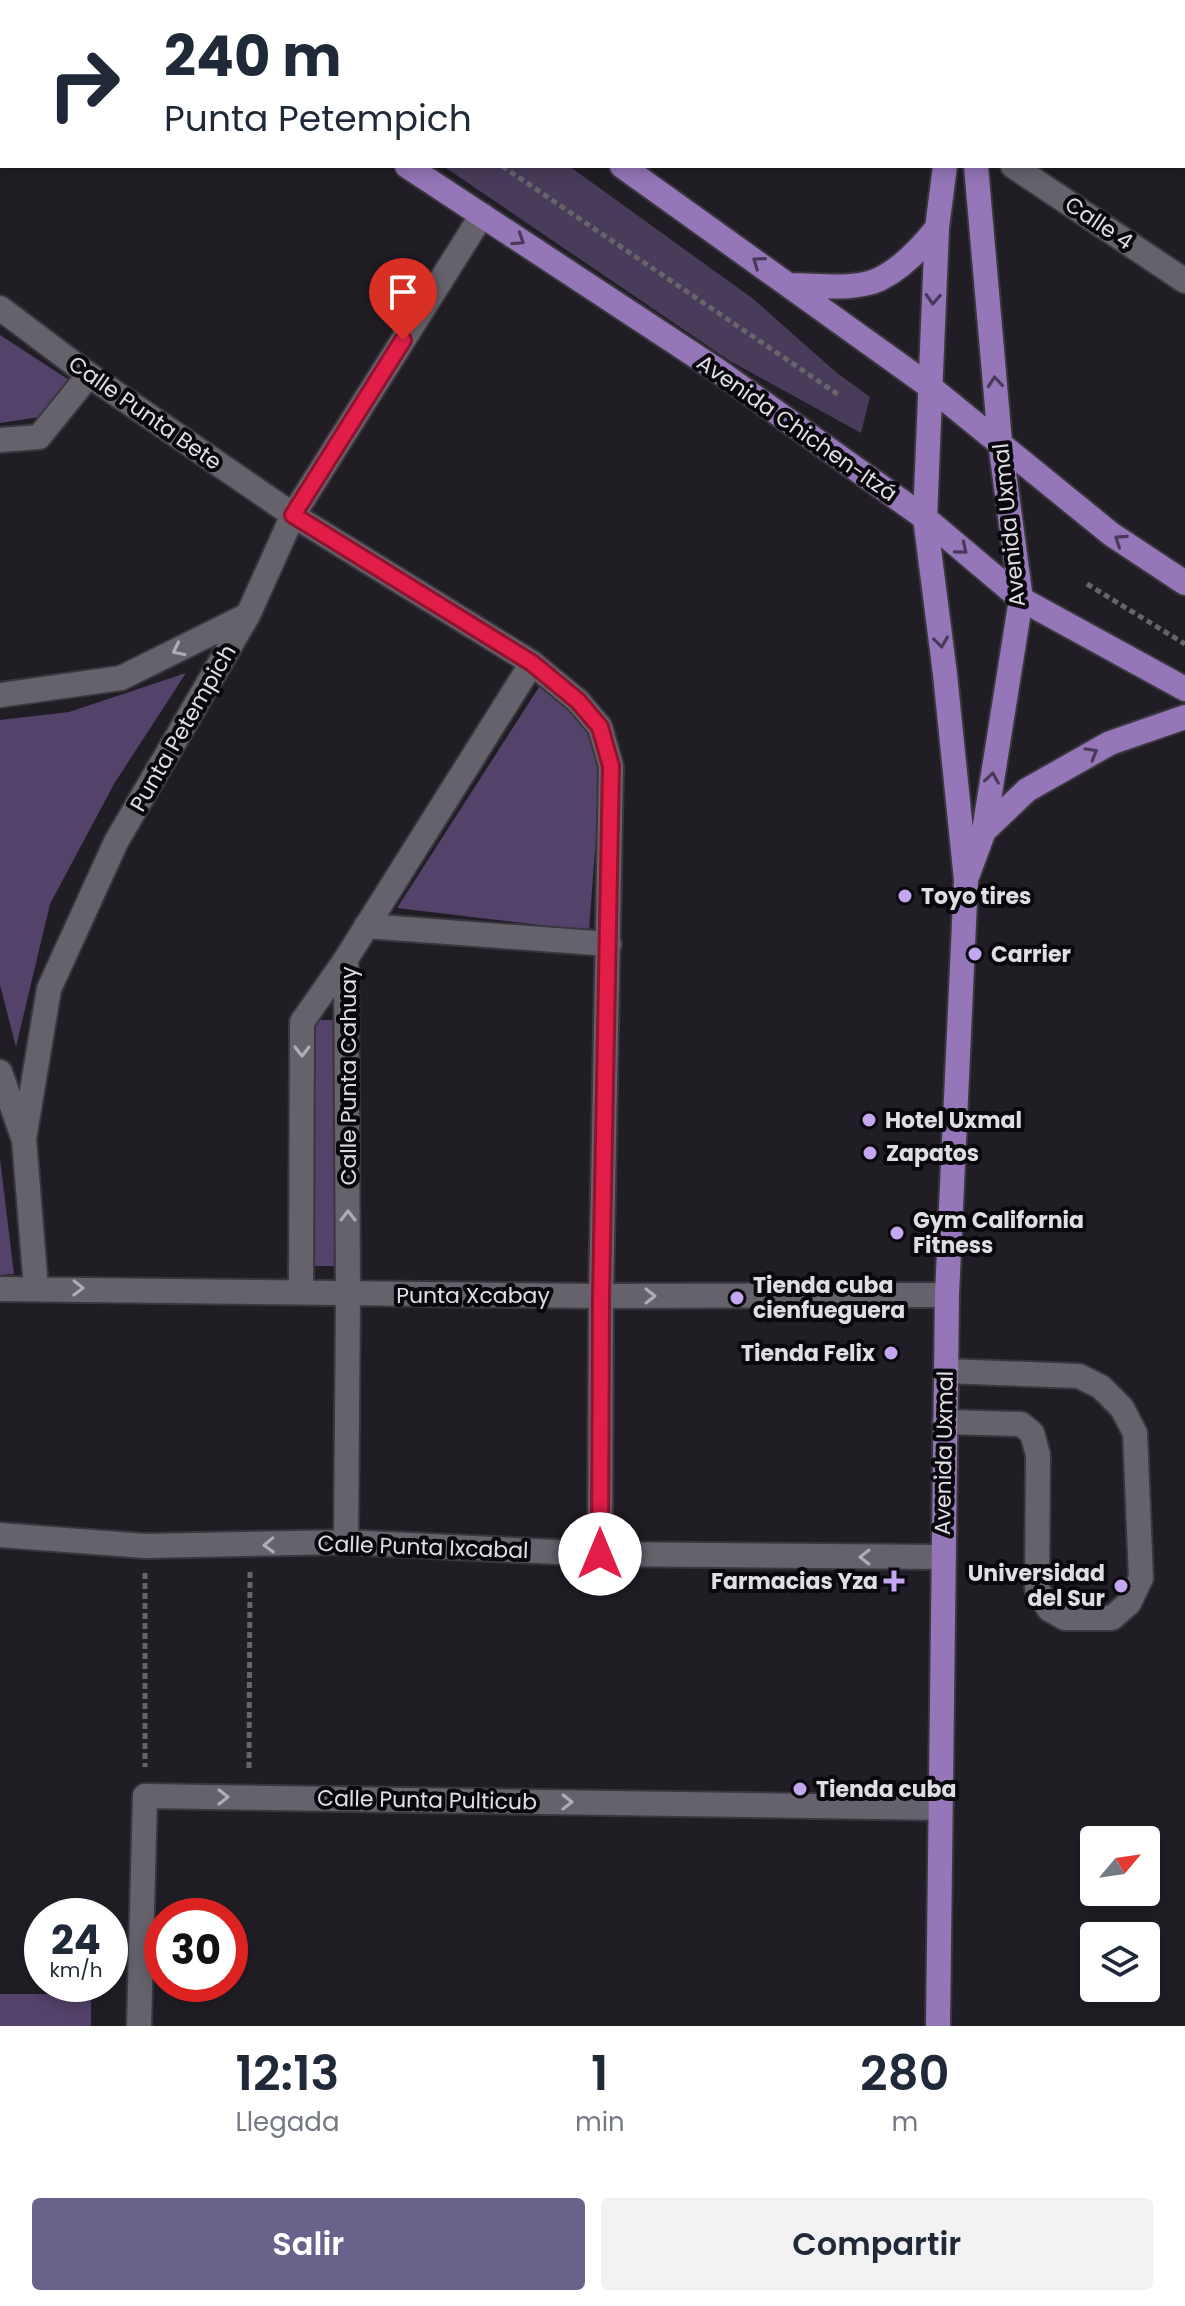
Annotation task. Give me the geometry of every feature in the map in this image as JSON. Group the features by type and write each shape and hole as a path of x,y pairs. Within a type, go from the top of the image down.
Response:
{"main road":[{"name":"Avenida Chichen-Itzá","path":"410,168 717,370 925,518 1021,599 1185,689"},
{"path":"625,168 929,386 1111,534 1185,583"},
{"name":"Avenida Uxmal","path":"938,2026 947,1295 966,880 925,518 937,228 945,168"},
{"name":"Avenida Uxmal","path":"966,880 984,831 1021,599 1000,442 976,168"},
{"path":"791,285 852,285 879,280 920,249 937,228"},
{"path":"984,831 1027,790 1110,743 1185,717"}],"street":[{"name":"Calle 4","path":"1016,168 1185,281"},
{"name":"Punta Petempich","path":"36,1288 24,1139 49,989 116,842 248,615 293,515 482,215"},
{"name":"Calle Punta Bete","path":"0,308 89,375 293,515 532,663 578,701 600,727 611,766 601,1296 600,1554"},
{"path":"0,440 39,437 89,375"},
{"path":"0,695 121,678 248,615"},
{"name":"Calle Punta Cahuay","path":"346,1542 346,959 532,663"},
{"path":"366,926 609,944"},
{"path":"301,1292 302,1022 346,959"},
{"path":"0,1072 24,1139"},
{"name":"Punta Xcabay","path":"0,1289 601,1296 947,1295"},
{"path":"945,1422 1021,1424 1032,1433 1038,1455 1037,1589 1049,1609 1065,1618 1112,1618 1129,1603 1141,1578 1135,1433 1122,1408 1101,1387 1079,1376 946,1371"},
{"name":"Calle Punta Ixcabal","path":"0,1535 145,1546 346,1542 600,1554 943,1557"},
{"path":"139,2026 145,1796"},
{"name":"Calle Punta Pulticub","path":"145,1796 940,1808"}],"path":[{"path":"505,168 839,395"},
{"path":"1087,584 1185,644"},
{"path":"248,1797 250,1545"},
{"path":"145,1546 145,1796"}],"shaded area":[{"path":"446,168 572,168 752,298 837,373 870,397 861,433 730,361"},
{"path":"0,335 69,380 40,417 0,423"},
{"path":"186,673 114,784 50,904 16,1047 0,985 0,720 69,712"},
{"path":"541,684 582,719 601,769 589,931 397,908"},
{"path":"313,1020 339,1020 339,1266 313,1266"},
{"path":"0,1159 14,1274 0,1275"},
{"path":"0,1994 24,1994 24,2002 91,2002 91,2026 0,2026"}],"place":[{"name":"Toyo tires","path":"905,896"},
{"name":"Carrier","path":"975,954"},
{"name":"Hotel Uxmal","path":"869,1120"},
{"name":"Zapatos","path":"870,1153"},
{"name":"Gym California Fitness","path":"897,1233"},
{"name":"Tienda cuba cienfueguera","path":"737,1298"},
{"name":"Tienda Felix","path":"891,1353"},
{"name":"Farmacias Yza","path":"894,1581"},
{"name":"Universidad del Sur","path":"1121,1586"},
{"name":"Tienda cuba","path":"800,1789"}],"route":[{"path":"403,340 293,515 532,663 578,701 600,727 611,766 601,1296 600,1554"}]}
